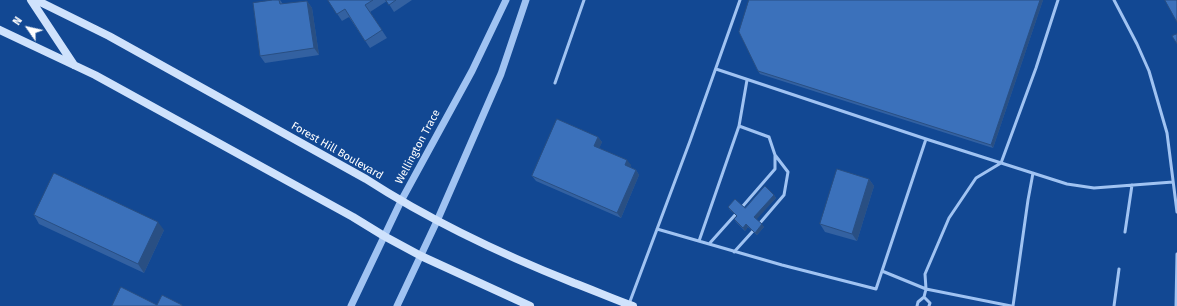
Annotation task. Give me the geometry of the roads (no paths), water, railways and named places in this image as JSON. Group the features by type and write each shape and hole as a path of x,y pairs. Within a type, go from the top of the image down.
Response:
{"main road":[{"path":"31,0 75,65"},
{"name":"Forest Hill Boulevard","path":"36,0 109,36 366,179 401,201 461,234 544,271 631,305"},
{"path":"0,30 75,65 353,217 421,256 530,306"}],"street":[{"name":"Wellington Trace","path":"351,306 401,201 472,71 506,0"},
{"path":"397,306 437,221 501,74 526,0"}],"lane":[{"path":"555,83 584,0"},
{"path":"631,305 740,0"},
{"path":"917,306 918,302 924,297 926,289 925,274 949,218 976,178 1001,163 1036,68 1058,0"},
{"path":"1114,0 1149,71 1167,133 1177,212"},
{"path":"716,69 1067,184 1094,188 1173,182"},
{"path":"699,241 739,126 747,80"},
{"path":"739,126 770,137 775,155 775,169 742,207"},
{"path":"657,229 734,252 876,289 926,139"},
{"path":"760,223 784,195 788,172 775,155"},
{"path":"882,271 926,289 1012,306 1033,173"},
{"path":"1125,232 1132,185"},
{"path":"709,244 735,215"},
{"path":"734,252 753,231"},
{"path":"1176,306 1177,254"},
{"path":"1114,306 1119,269"},
{"path":"924,297 930,303 929,306"}]}
